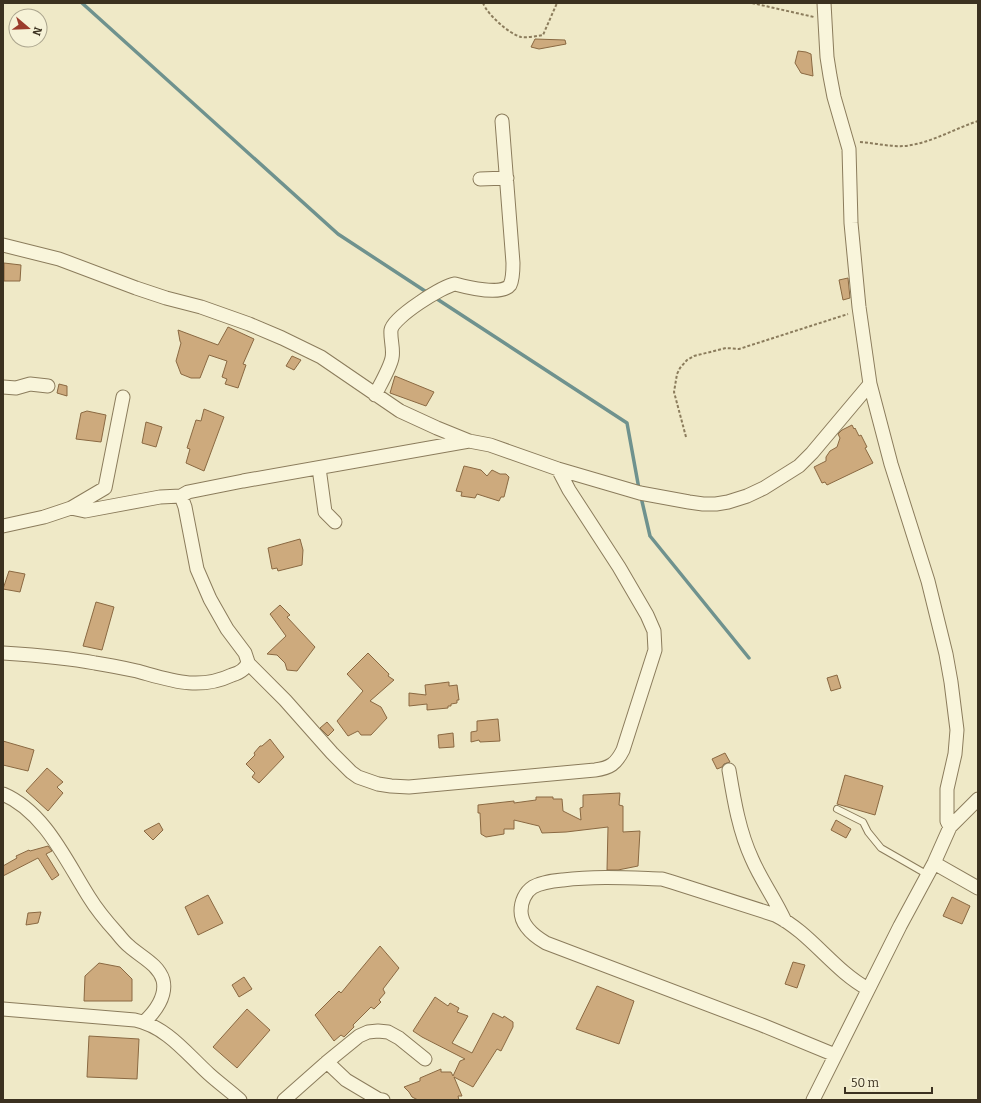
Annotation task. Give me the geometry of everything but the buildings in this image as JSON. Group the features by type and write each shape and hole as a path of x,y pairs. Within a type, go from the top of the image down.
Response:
{"street":[{"path":"824,3 827,57 830,76 834,97 849,149 851,223 859,307 870,384 891,464 928,581 946,654 951,682 957,730 955,754 947,788 947,821 950,827"},
{"path":"375,395 392,358 391,330 395,322 403,314 431,295 451,285 455,284 487,291 505,288 510,285 513,263 502,121"},
{"path":"480,179 506,178"},
{"path":"3,244 59,259 136,288 201,307 249,324 321,356 400,411 469,441 490,445 558,469 640,493 674,500 703,504 728,502 748,496 764,488 799,466 812,453 870,384"},
{"path":"3,387 16,388 30,384 48,386"},
{"path":"3,526 44,517 71,508 105,488 123,397"},
{"path":"71,508 84,511 160,497 181,496 188,492 244,481 469,441"},
{"path":"319,468 325,512 335,522"},
{"path":"181,496 185,508 197,569 210,599 227,629 245,653 248,663 285,700 344,766 358,777 378,784 409,787 605,769 617,760 623,750 655,650 654,631 647,615 619,566 569,490 558,469"},
{"path":"3,653 60,657 134,671 176,682 193,684 220,680 231,676 245,668 248,663"},
{"path":"729,770 735,806 751,857 763,883 780,908 785,920"},
{"path":"3,794 23,806 38,821 62,852 101,915 129,946 149,961 159,971 164,985 162,997 151,1016 144,1022"},
{"path":"812,1100 928,875 950,827 978,798"},
{"path":"934,863 978,888"},
{"path":"835,1055 762,1025 546,943 531,933 523,922 521,913 522,904 526,894 530,889 539,884 583,878 662,879 774,915 785,920 855,982 868,989"},
{"path":"3,1010 78,1015 144,1022 166,1034 209,1074 240,1100"},
{"path":"284,1100 359,1036 373,1031 388,1032 399,1038 425,1059"},
{"path":"327,1062 346,1080 378,1099 383,1100"}],"lane":[{"path":"837,809 863,822 868,832 881,848 928,875"}],"path":[{"path":"483,3 486,10 502,26 520,37 543,35 557,3"},
{"path":"752,3 825,20"},
{"path":"846,140 886,146 906,146 923,142 978,121"},
{"path":"686,437 674,392 677,374 687,360 694,356 726,348 739,349 849,314 859,307"}],"waterway":[{"path":"82,3 338,234 428,293"},
{"path":"434,297 627,423 639,489"},
{"path":"641,497 650,536 749,658"}]}
